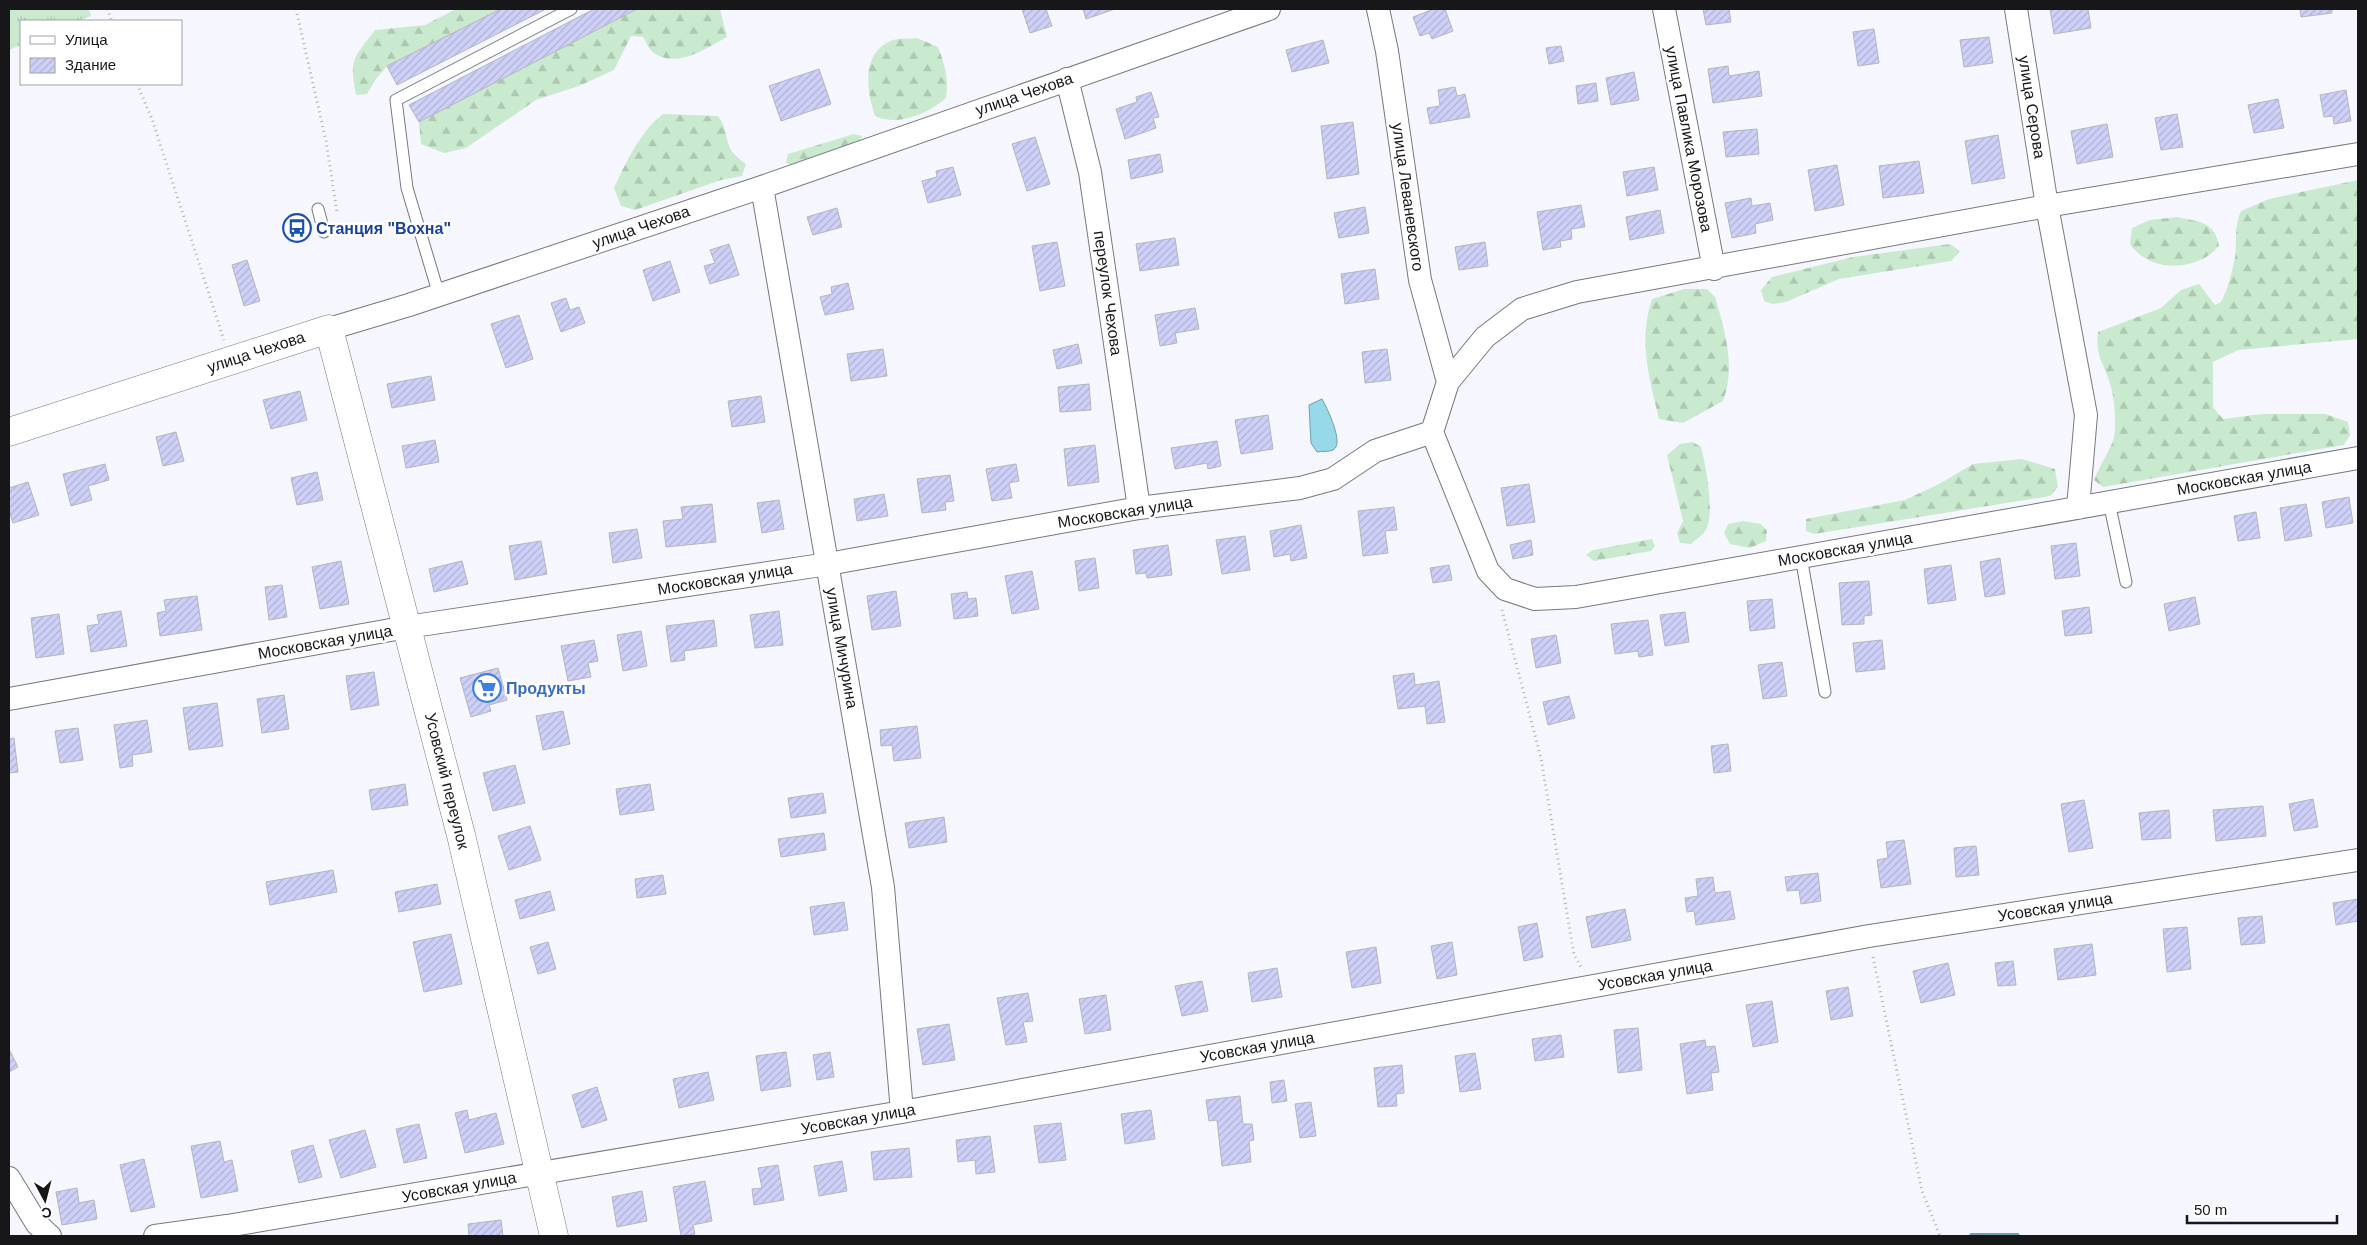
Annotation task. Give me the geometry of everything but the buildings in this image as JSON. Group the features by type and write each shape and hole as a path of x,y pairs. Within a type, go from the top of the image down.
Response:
{"street":[{"name":"улица Чехова","path":"9,432 440,295 762,187 1067,79 1245,13 1269,9"},
{"name":"улица Леваневского","path":"1378,9 1387,51 1420,280 1448,382"},
{"name":"улица Павлика Морозова","path":"1664,9 1714,269"},
{"name":"улица Серова","path":"2016,9 2047,206 2086,415 2078,508"},
{"name":"переулок Чехова","path":"1067,79 1090,172 1139,508"},
{"path":"1432,432 1448,382 1485,337 1522,309 1577,292 1714,269 2047,206 2358,154"},
{"name":"улица Мичурина","path":"762,187 882,887 902,1112"},
{"name":"Усовский переулок","path":"329,329 461,835 554,1236"},
{"name":"Московская улица","path":"9,698 407,627 828,564 1139,508 1300,488 1333,479 1375,451 1432,432 1488,571 1505,589 1534,600 1576,597 2358,458"},
{"name":"Усовская улица","path":"156,1236 227,1226 902,1112 1869,936 2358,860"},
{"path":"9,1178 37,1224 50,1236"}],"lane":[{"path":"440,295 407,188 396,100 572,9"},
{"path":"318,209 323,229"},
{"path":"2109,502 2126,582"},
{"path":"1801,557 1825,692"}],"path":[{"path":"296,9 333,177 337,214 323,229"},
{"path":"138,85 152,119 226,347"},
{"path":"1494,578 1541,758 1574,955 1584,972 1599,986"},
{"path":"1869,936 1922,1191 1940,1236"}],"green space":[{"path":"9,9 89,9 91,16 81,20 20,20 20,45 9,50"},
{"path":"456,9 501,9 387,66 367,94 356,95 353,66 357,54 375,30 425,25"},
{"path":"637,9 720,9 727,37 692,55 672,59 652,52 643,37 631,36 614,70 579,86 536,100 466,148 444,153 421,144 419,122"},
{"path":"917,38 938,47 946,72 946,98 939,104 912,117 893,120 875,116 868,83 871,62 875,53 893,40"},
{"path":"663,114 718,116 725,129 732,152 746,164 742,176 721,180 635,210 621,206 614,188 640,139"},
{"path":"854,134 862,136 859,144 793,165 786,163 788,154"},
{"path":"2358,180 2358,339 2238,350 2213,362 2213,407 2223,419 2262,414 2325,414 2348,422 2350,435 2344,445 2103,487 2094,480 2113,442 2115,425 2112,390 2099,354 2098,332 2161,308 2181,290 2199,284 2215,305 2221,302 2228,286 2234,263 2237,228 2241,211 2269,199"},
{"path":"2178,217 2210,227 2217,238 2219,246 2210,255 2198,261 2173,266 2149,260 2138,253 2130,244 2132,228 2150,220"},
{"path":"1950,244 1960,251 1951,261 1839,279 1786,302 1773,304 1764,301 1761,290 1772,277 1853,257"},
{"path":"1684,289 1707,289 1715,297 1728,349 1729,375 1723,401 1683,423 1659,419 1646,359 1645,345 1648,315 1652,299"},
{"path":"1693,442 1701,447 1703,455 1709,489 1710,513 1706,530 1691,544 1680,543 1677,533 1683,521 1667,455 1680,444"},
{"path":"2022,459 2055,469 2058,487 2050,496 1814,534 1806,531 1806,519 1905,500 1939,484 1973,464"},
{"path":"1743,521 1761,524 1767,531 1766,541 1750,548 1730,544 1724,533 1728,524"},
{"path":"1652,539 1655,546 1651,551 1594,561 1586,555 1593,550"}],"water":[{"path":"1322,399 1334,426 1337,441 1333,450 1317,452 1311,443 1309,405"}],"waterway":[{"path":"1972,1236 2017,1236"}],"place":[{"name":"Станция \"Вохна\"","path":"297,228"},
{"name":"Продукты","path":"487,688"}]}
